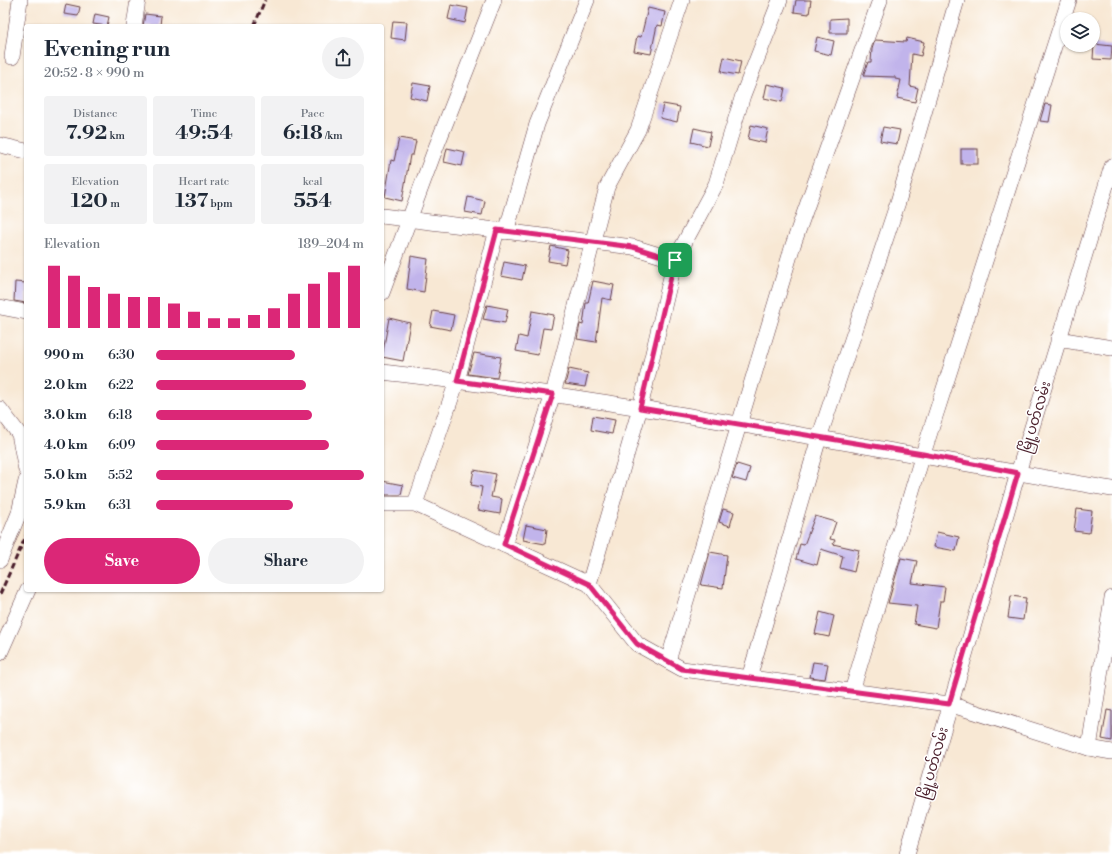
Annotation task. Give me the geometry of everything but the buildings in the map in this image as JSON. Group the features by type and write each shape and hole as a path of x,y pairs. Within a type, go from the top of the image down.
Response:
{"street":[{"path":"12,57 20,0"},
{"path":"134,24 138,0"},
{"path":"384,288 494,0"},
{"path":"415,504 457,381 501,231 537,124 587,0"},
{"path":"504,544 553,394 607,187 638,130 682,0"},
{"path":"589,584 640,408 675,260 716,184 743,95 780,0"},
{"path":"668,661 738,424 794,245 880,0"},
{"path":"749,678 819,438 898,202 957,0"},
{"path":"852,691 923,454 1068,0"},
{"path":"0,145 24,151"},
{"name":"မြို့ပတ်လမ်း","path":"907,854 949,704 1058,340 1107,196 1112,166"},
{"path":"384,216 633,247 675,260"},
{"path":"0,307 24,312"},
{"path":"1058,340 1112,348"},
{"path":"384,372 553,394 923,454 1018,473 1112,489"},
{"path":"0,409 19,434 24,460"},
{"path":"0,560 19,513 24,490"},
{"path":"384,504 415,504 589,584 637,644 682,669 949,704 1089,748 1112,752"},
{"path":"0,653 27,592"},
{"path":"1089,748 1112,598"}],"railway":[{"path":"255,24 265,0"},
{"path":"0,594 24,540"}],"route":[{"path":"497,230 633,247 675,260 640,408 923,454 1018,473 949,704 682,669 637,644 589,584 504,544 532,464 553,394 457,381 497,230"}]}
